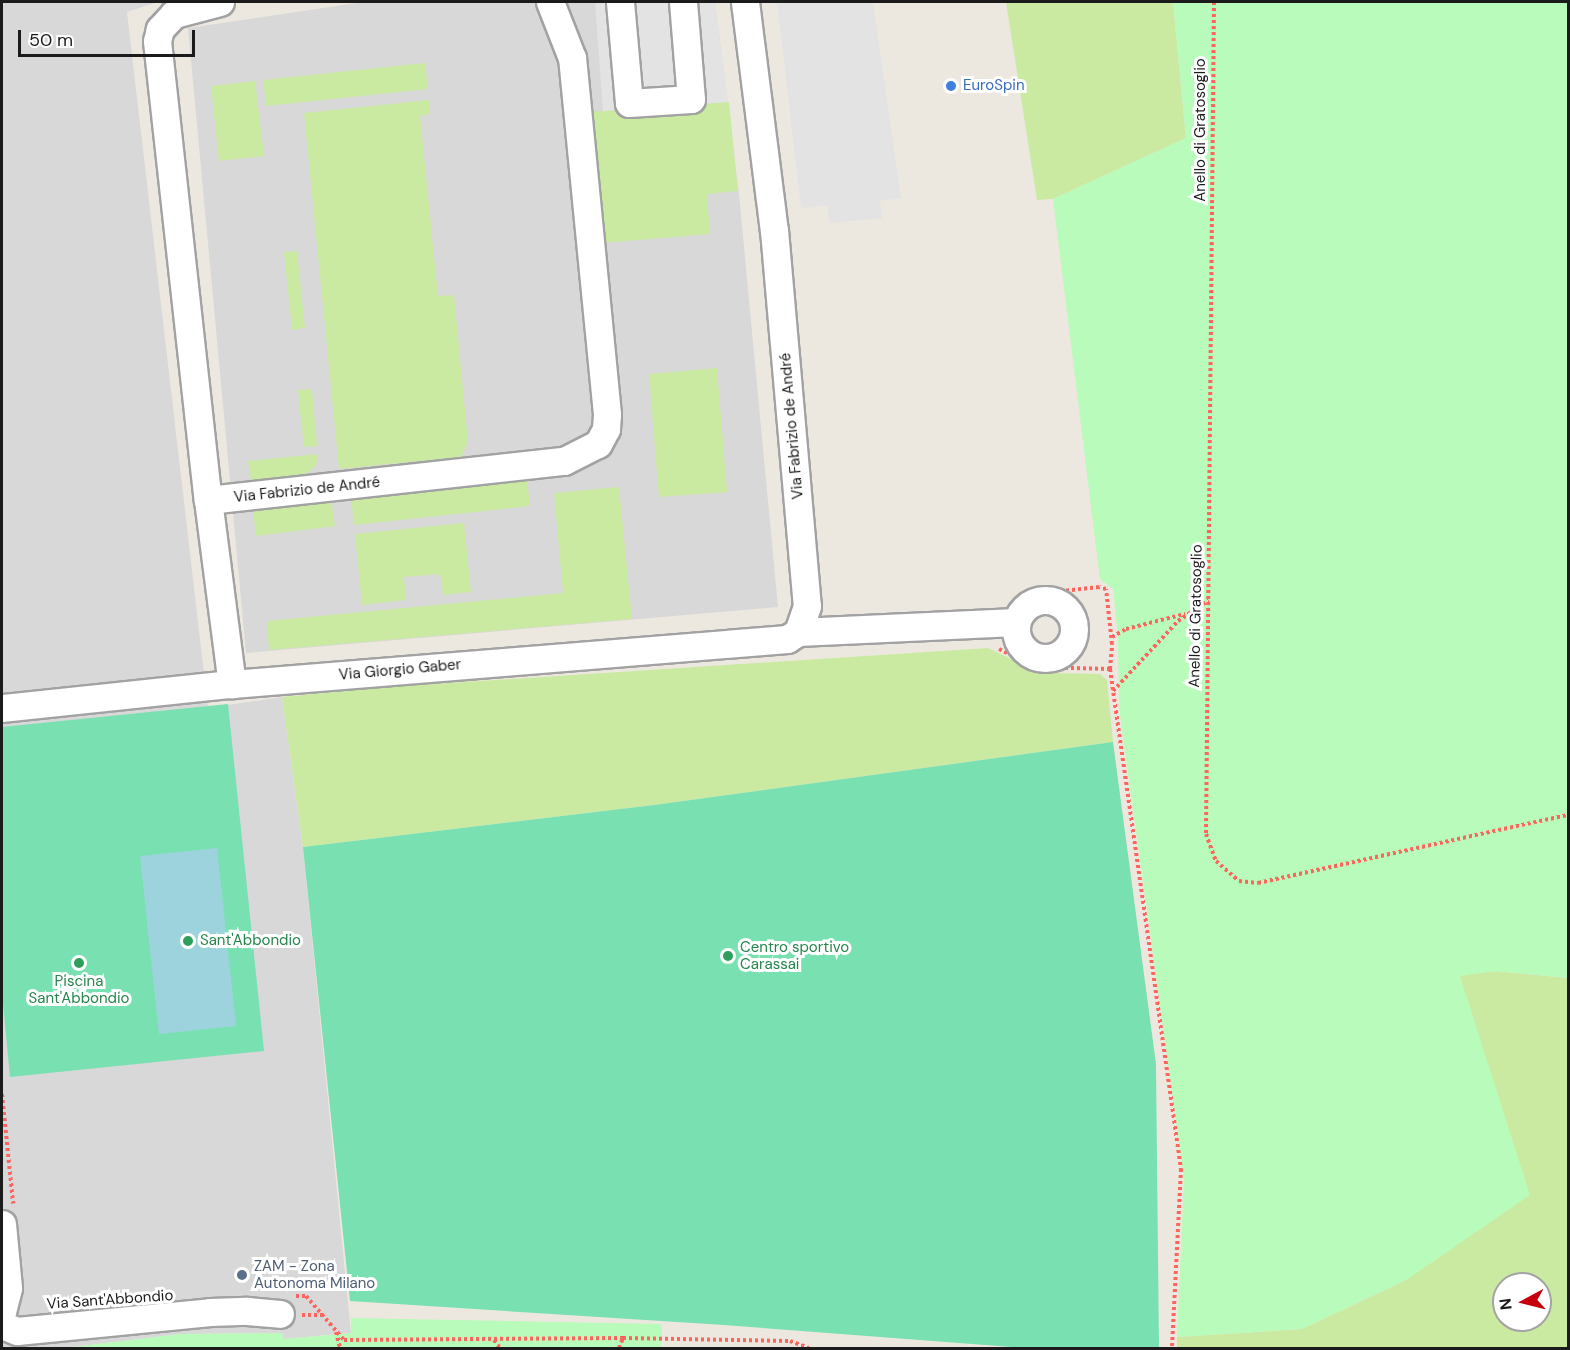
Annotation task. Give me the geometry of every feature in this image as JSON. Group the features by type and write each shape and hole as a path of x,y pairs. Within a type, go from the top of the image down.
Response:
{"street":[{"path":"220,2 174,14 160,29 157,41 208,500 232,684"},
{"name":"Via Fabrizio de André","path":"208,500 564,461 598,444 606,429 607,414 572,58 550,2"},
{"path":"620,2 629,103 692,99 683,2"},
{"name":"Via Fabrizio de André","path":"745,2 774,230 806,585 807,606 798,632"},
{"path":"798,632 1016,622"},
{"name":"Via Giorgio Gaber","path":"2,708 232,684 787,639 798,632"},
{"path":"2,1312 8,1287 8,1218"},
{"name":"Via Sant'Abbondio","path":"2,1325 17,1331 210,1312 247,1311 287,1305"}],"path":[{"name":"Anello di Gratosoglio","path":"1214,2 1206,834 1216,861 1239,881 1258,882 1569,815"},
{"path":"1112,691 1178,621 1209,600"},
{"path":"1112,637 1126,629 1191,613"},
{"path":"1110,669 1181,1169 1172,1348"},
{"path":"2,1094 8,1218"},
{"path":"287,1305 306,1296 344,1340 623,1338 790,1341 809,1348"},
{"path":"336,1332 340,1348"},
{"path":"620,1348 623,1338"},
{"path":"493,1339 500,1348"}],"shaded area":[{"path":"2,2 158,2 127,12 208,708 282,697 303,847 351,1333 283,1339 282,1333 181,1334 64,1348 2,1348"},
{"path":"363,2 715,2 739,194 778,607 246,653 188,28"},
{"path":"595,2 715,2 728,102 603,111"},
{"path":"777,2 873,2 901,198 880,201 882,218 829,223 828,205 801,208"}],"green space":[{"path":"1006,2 1173,2 1186,138 1053,199 1037,200"},
{"path":"1173,2 1568,2 1568,978 1496,971 1460,976 1530,1195 1408,1279 1302,1329 1177,1337 1184,1179 1119,708 1118,639 1113,589 1100,579 1053,199 1186,138"},
{"path":"425,63 428,89 266,106 263,80"},
{"path":"255,81 264,156 219,161 211,86"},
{"path":"429,100 430,114 420,116 438,296 454,295 468,442 461,457 339,469 304,113"},
{"path":"729,102 738,191 707,194 710,234 601,243 589,112"},
{"path":"297,251 305,328 292,330 284,252"},
{"path":"717,368 727,492 659,497 649,374"},
{"path":"312,389 317,446 304,447 298,390"},
{"path":"318,454 316,465 309,472 298,476 251,481 248,461"},
{"path":"526,471 530,506 354,525 350,489"},
{"path":"619,487 632,619 269,650 267,621 563,593 554,493"},
{"path":"330,490 335,526 256,536 252,500"},
{"path":"464,523 471,592 443,595 440,574 404,577 406,600 362,605 355,534"},
{"path":"988,648 1032,669 1053,673 1100,674 1107,680 1113,742 654,805 303,847 282,697 402,686"},
{"path":"228,704 264,1051 10,1077 2,993 2,727"},
{"name":"Centro sportivo Carassai","path":"1113,742 1156,1064 1159,1348 1024,1348 724,1325 350,1301 303,847 654,805"},
{"path":"1496,971 1568,978 1568,1348 1177,1348 1177,1337 1302,1329 1408,1279 1460,975"},
{"path":"351,1318 662,1324 661,1348 64,1348 181,1334 282,1333 284,1339 351,1333"}],"water":[{"name":"Sant'Abbondio","path":"217,848 236,1026 159,1034 140,856"}],"place":[{"name":"EuroSpin","path":"951,86"},
{"name":"Sant'Abbondio","path":"188,941"},
{"name":"Centro sportivo Carassai","path":"728,956"},
{"name":"Piscina Sant'Abbondio","path":"79,963"},
{"name":"ZAM - Zona Autonoma Milano","path":"242,1275"}]}
